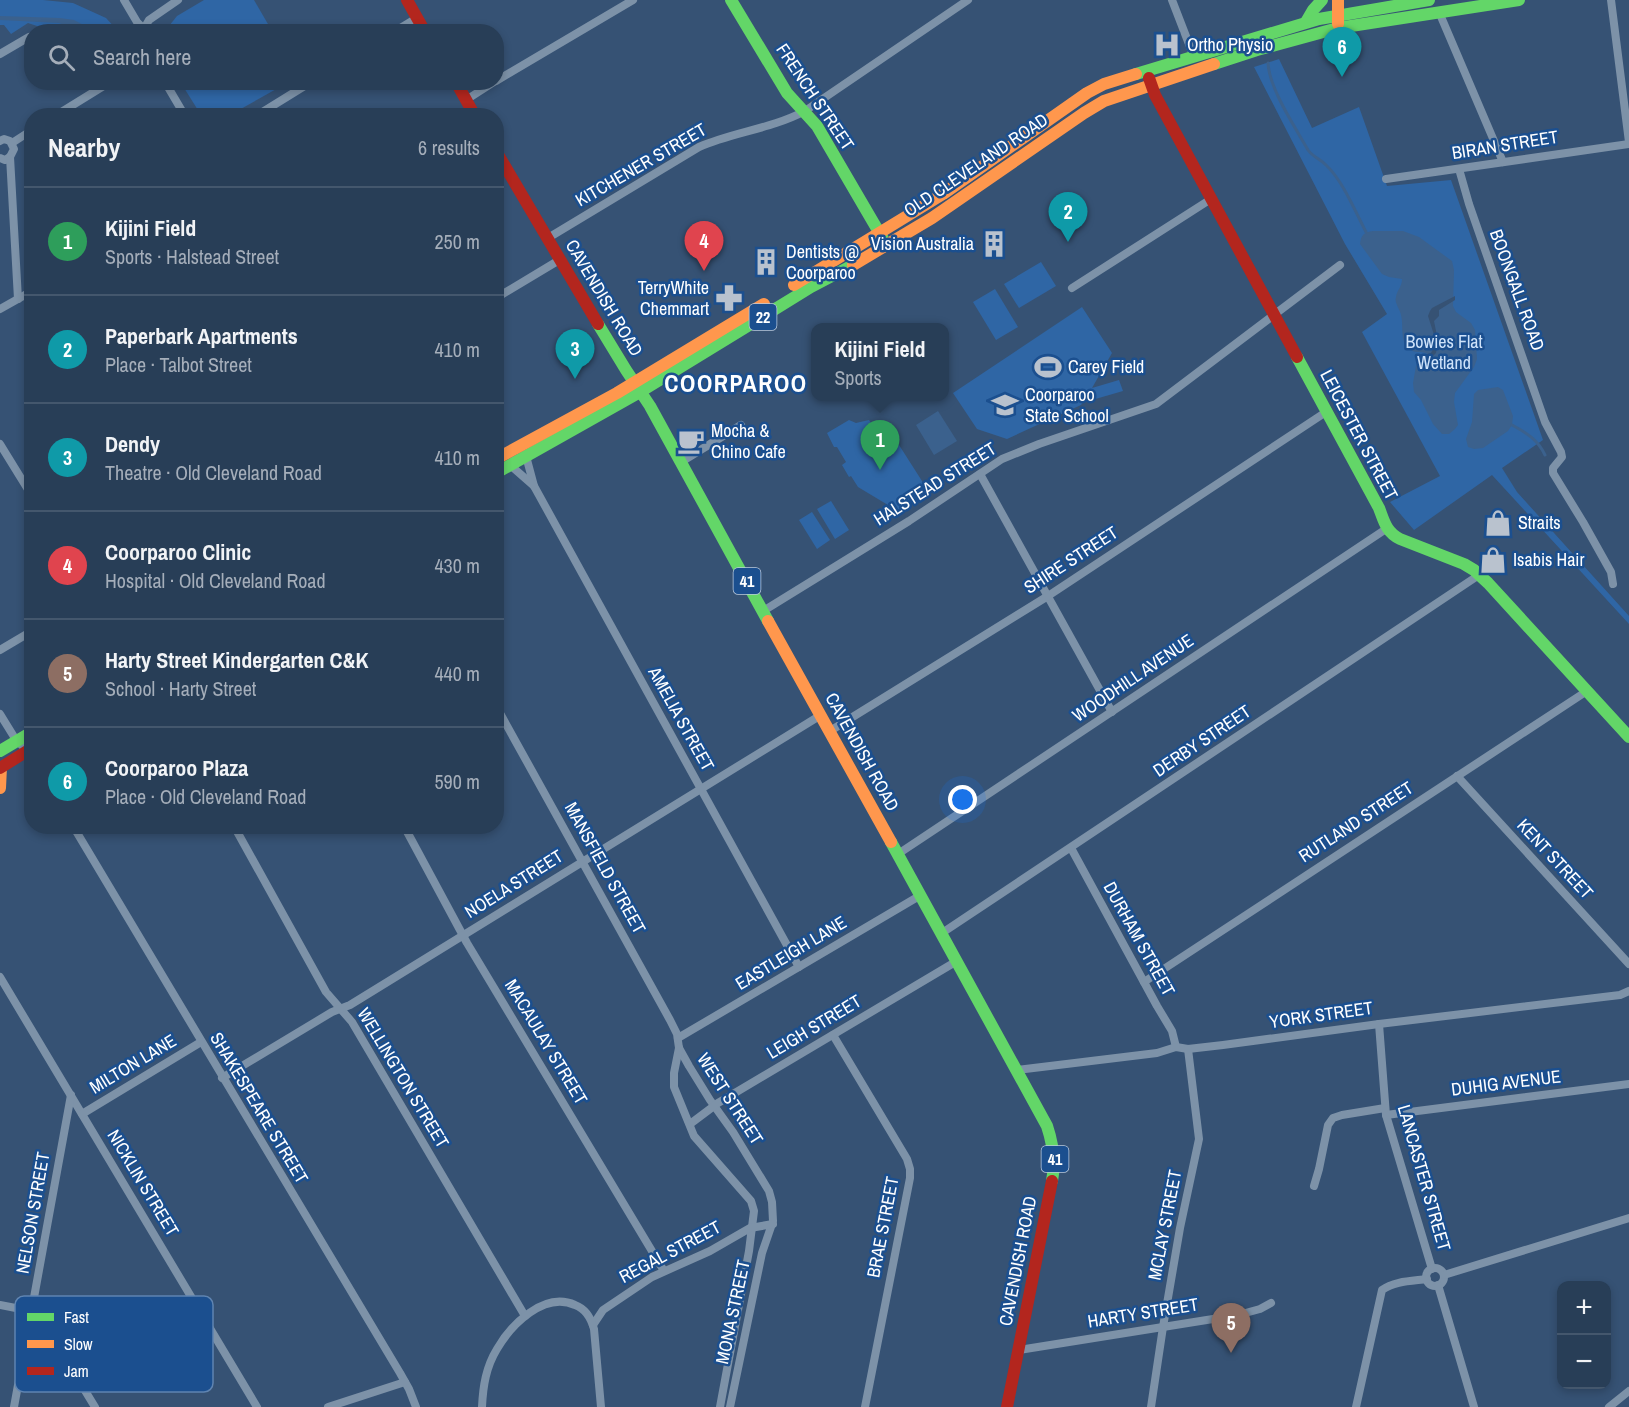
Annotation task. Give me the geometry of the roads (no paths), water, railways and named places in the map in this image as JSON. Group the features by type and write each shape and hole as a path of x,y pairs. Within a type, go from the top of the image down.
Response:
{"main road":[{"path":"407,0 421,24"},
{"name":"FRENCH STREET","path":"731,0 787,93 817,126 887,244"},
{"path":"1306,22 1322,0"},
{"path":"1338,0 1338,22"},
{"name":"OLD CLEVELAND ROAD","path":"504,455 637,387 887,244 959,201 1094,107 1110,99 1338,22 1429,0"},
{"name":"OLD CLEVELAND ROAD","path":"504,468 943,194 1096,88 1306,22 1338,22 1439,12 1519,0"},
{"name":"LEICESTER STREET","path":"1147,71 1155,95 1379,508 1386,529 1391,535 1464,564 1479,575 1629,737"},
{"path":"460,90 470,108"},
{"name":"CAVENDISH ROAD","path":"504,164 650,406 1047,1126 1055,1161 1053,1179 1007,1407"},
{"path":"0,751 24,736"},
{"path":"0,788 1,767 24,755"}],"street":[{"path":"124,0 138,24"},
{"path":"147,24 178,0"},
{"path":"504,77 633,0"},
{"name":"KITCHENER STREET","path":"548,238 699,147 722,138 779,123 805,111 968,0"},
{"path":"1172,0 1194,57"},
{"path":"1611,0 1629,143"},
{"path":"1439,12 1503,162"},
{"path":"407,24 417,18"},
{"path":"0,54 24,40"},
{"path":"68,108 97,90"},
{"path":"170,90 180,108"},
{"path":"269,108 297,90"},
{"path":"466,100 482,90"},
{"path":"12,144 24,136"},
{"path":"0,141 7,140 14,149 10,158 18,299"},
{"name":"BIRAN STREET","path":"1386,179 1629,143"},
{"path":"0,159 10,158"},
{"name":"BOONGALL ROAD","path":"1459,169 1468,204 1545,422 1561,452 1562,457 1553,468 1552,473 1611,572 1613,584"},
{"path":"1072,288 1211,199"},
{"path":"504,293 561,259"},
{"name":"HALSTEAD STREET","path":"764,611 909,521 1002,459 1156,404 1340,265"},
{"path":"0,309 24,296"},
{"name":"SHIRE STREET","path":"830,731 1048,596 1326,412"},
{"path":"681,462 741,425"},
{"path":"0,444 24,483"},
{"name":"AMELIA STREET","path":"526,456 534,486 799,967"},
{"name":"AMELIA STREET","path":"510,465 534,486"},
{"path":"980,474 1112,712"},
{"name":"WOODHILL AVENUE","path":"898,854 1386,529"},
{"name":"DERBY STREET","path":"942,933 1479,575"},
{"path":"0,650 24,636"},
{"name":"RUTLAND STREET","path":"1144,982 1587,691"},
{"path":"0,714 16,740 24,747"},
{"name":"NOELA STREET","path":"222,1078 332,1012 350,1005 821,715"},
{"name":"MANSFIELD STREET","path":"504,720 670,1020 678,1043"},
{"name":"KENT STREET","path":"1457,776 1629,964"},
{"name":"SHAKESPEARE STREET","path":"77,834 405,1382 416,1407"},
{"name":"WELLINGTON STREET","path":"238,834 326,992 355,1028 525,1316"},
{"name":"MACAULAY STREET","path":"408,834 464,935 664,1271"},
{"name":"DURHAM STREET","path":"1071,848 1172,1031 1176,1047"},
{"name":"EASTLEIGH LANE","path":"678,1043 799,967 921,895"},
{"name":"LEIGH STREET","path":"690,1124 714,1106 957,961"},
{"name":"NICKLIN STREET","path":"0,977 191,1296"},
{"name":"YORK STREET","path":"1017,1070 1157,1053 1176,1047 1188,1049 1620,995 1629,991"},
{"name":"LANCASTER STREET","path":"1379,1024 1386,1111 1432,1269"},
{"name":"BRAE STREET","path":"833,1035 910,1168 865,1407"},
{"name":"MILTON LANE","path":"82,1114 201,1042"},
{"name":"WEST STREET","path":"678,1043 714,1106 733,1132 769,1191 773,1224"},
{"name":"WEST STREET","path":"678,1043 674,1087 697,1142 751,1201 754,1211 753,1227"},
{"name":"MCLAY STREET","path":"1151,1407 1180,1228 1199,1139 1188,1049"},
{"name":"DUHIG AVENUE","path":"1314,1186 1328,1125 1333,1118 1342,1115 1629,1084"},
{"name":"NELSON STREET","path":"34,1296 71,1095"},
{"path":"1444,1275 1629,1218"},
{"name":"REGAL STREET","path":"593,1325 607,1307 664,1271 710,1251 753,1227 773,1224"},
{"name":"MONA STREET","path":"730,1407 762,1253 773,1224"},
{"name":"MONA STREET","path":"720,1407 753,1227"},
{"path":"1426,1279 1428,1272 1432,1269 1438,1269 1444,1275"},
{"path":"1438,1285 1444,1275"},
{"path":"1426,1279 1430,1284 1438,1285"},
{"path":"1356,1407 1382,1290 1396,1283 1426,1279"},
{"path":"1438,1285 1474,1407"},
{"path":"482,1407 484,1382 491,1360 510,1329 525,1316 548,1304 564,1302 586,1311 593,1325 601,1407"},
{"name":"HARTY STREET","path":"1019,1350 1238,1315 1260,1309 1271,1303"},
{"path":"0,1305 15,1308"},
{"name":"NICKLIN STREET","path":"213,1333 257,1407"},
{"path":"328,1407 405,1382"},
{"name":"NELSON STREET","path":"14,1407 17,1392"},
{"path":"86,1392 95,1407"},
{"path":"1609,1407 1629,1393"}],"waterway":[{"path":"1268,63 1273,84 1296,130 1310,152 1338,179 1366,232"},
{"path":"1512,425 1532,437 1545,455"}],"place":[{"name":"Ortho Physio","path":"1167,45"},
{"name":"Coorparoo Plaza","path":"1342,77"},
{"name":"Paperbark Apartments","path":"1068,242"},
{"name":"Vision Australia","path":"994,244"},
{"name":"Dentists @ Coorparoo","path":"766,262"},
{"name":"Coorparoo Clinic","path":"704,271"},
{"name":"TerryWhite Chemmart","path":"729,298"},
{"name":"Carey Field","path":"1048,367"},
{"name":"Dendy","path":"575,379"},
{"name":"Coorparoo State School","path":"1005,405"},
{"name":"Mocha & Chino Cafe","path":"691,441"},
{"name":"Kijini Field","path":"880,470"},
{"name":"Straits","path":"1498,523"},
{"name":"Isabis Hair","path":"1493,560"},
{"name":"Harty Street Kindergarten C&K","path":"1231,1353"}],"district":[{"name":"COORPAROO","path":"736,384"}],"park label":[{"name":"Bowies Flat Wetland","path":"1444,352"}]}
